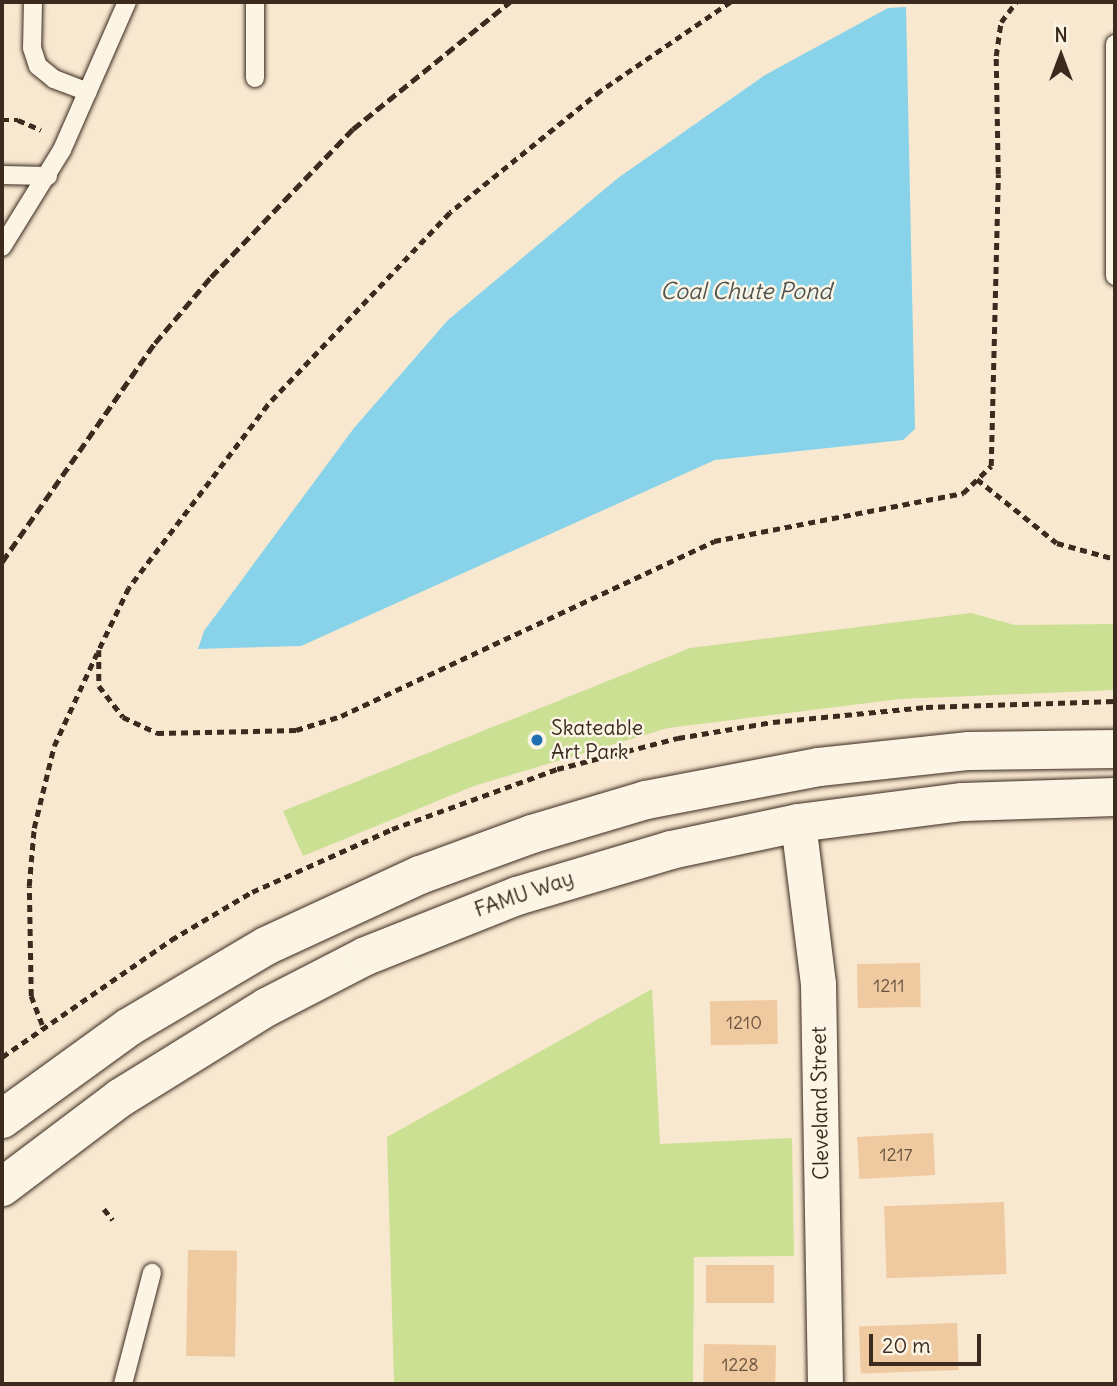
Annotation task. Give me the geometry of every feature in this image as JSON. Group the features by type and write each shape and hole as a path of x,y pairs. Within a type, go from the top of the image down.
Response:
{"street":[{"path":"2,1119 129,1027 266,946 410,880 532,834 671,795 819,767 969,751 1115,749"},
{"name":"FAMU Way","path":"2,1187 169,1065 289,995 366,956 571,877 714,839 798,823 962,802 1115,797"},
{"name":"Cleveland Street","path":"798,823 818,984 825,1384"}],"lane":[{"path":"33,2 32,48 38,66 54,79 88,92"},
{"path":"2,247 48,176 127,2"},
{"path":"255,78 256,2"},
{"path":"1115,44 1115,276"},
{"path":"2,175 48,176"},
{"path":"123,1384 152,1273"}],"path":[{"path":"42,1025 31,996 29,886 34,828 54,746 129,588 268,405 450,213 601,91 731,2"},
{"path":"99,649 99,685 123,717 157,733 296,730 341,716 714,541 962,493 990,466 998,174 996,56 1001,22 1016,2"},
{"path":"2,120 18,120 48,133"},
{"path":"977,479 1057,543 1115,559"},
{"path":"104,1209 113,1220"}],"green space":[{"name":"Skateable Art Park","path":"971,613 1015,625 1115,624 1115,690 900,699 668,728 474,786 303,856 283,811 690,648"},
{"path":"652,989 660,1144 792,1138 794,1256 694,1257 693,1384 394,1384 387,1137"}],"water":[{"name":"Coal Chute Pond","path":"906,7 915,429 903,440 715,460 301,646 198,649 204,631 354,428 448,320 618,178 765,75 888,8"}],"building":[{"path":"920,963 921,1007 858,1008 857,964"},
{"path":"777,1000 778,1044 711,1045 710,1001"},
{"path":"933,1133 935,1175 859,1179 857,1137"},
{"path":"1004,1202 1007,1274 887,1278 884,1206"},
{"path":"188,1250 237,1251 235,1357 186,1356"},
{"path":"706,1265 774,1265 774,1303 706,1303"},
{"path":"957,1323 959,1370 861,1373 859,1326"},
{"path":"704,1344 776,1345 775,1384 703,1384"}],"railway":[{"path":"2,562 155,343 211,277 353,129 510,2"}],"place":[{"name":"Skateable Art Park","path":"537,740"}]}
